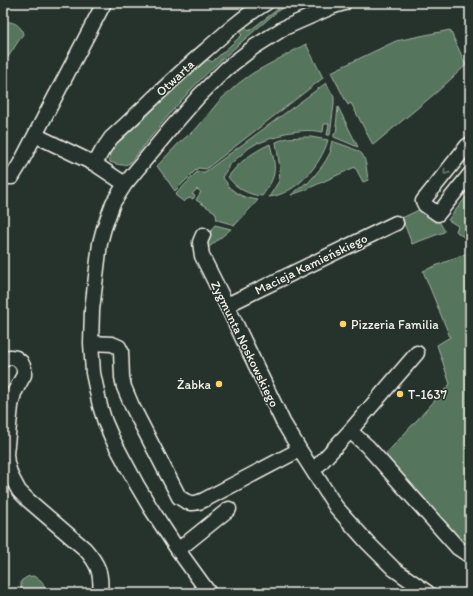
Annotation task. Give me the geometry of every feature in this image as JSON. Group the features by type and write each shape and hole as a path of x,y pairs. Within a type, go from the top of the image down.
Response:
{"street":[{"name":"Otwarta","path":"95,164 111,138 184,69 226,32 266,3"},
{"path":"209,593 178,550 137,485 112,438 100,406 93,373 91,343 92,310 100,243 113,203 125,184 172,126 199,96 230,66 254,47 284,28 344,3"},
{"path":"3,177 12,177 35,135 101,4"},
{"path":"35,135 95,164 125,184"},
{"path":"470,144 423,201 425,205 438,214 470,174"},
{"name":"Macieja Kamieńskiego","path":"226,305 396,223"},
{"name":"Zygmunta Noskowskiego","path":"203,234 200,242 202,256 283,422 299,450 336,507 368,544 394,569 428,593"},
{"path":"91,343 112,344 119,347 121,352 124,387 132,406 179,497 185,501 197,503 299,450"},
{"path":"313,471 350,431 417,353"},
{"path":"3,360 10,357 16,358 21,362 24,368 24,375 14,393 11,406 6,454 11,476 19,491 93,558 101,581 100,593"},
{"path":"350,431 367,446 458,548 470,556"},
{"path":"178,550 229,509"}],"green space":[{"path":"274,3 279,3 283,8 238,45 199,81 172,111 130,163 122,165 110,162 110,153 113,144 202,60 209,60 212,62 242,35 237,29 243,24 249,31 278,9"},
{"path":"7,22 12,22 17,25 23,34 3,65 3,26"},
{"path":"450,30 466,65 438,91 373,145 351,103 348,105 331,72 396,41"},
{"path":"306,44 323,78 206,169 198,168 175,191 157,166 179,143 197,128 220,100 239,83 253,73"},
{"path":"326,83 334,97 330,135 327,135 329,124 324,124 323,132 302,131 281,134 282,136 259,142 249,148 228,166 222,177 227,185 241,196 258,200 235,225 217,220 215,212 196,200 201,192 197,189 192,194 195,196 193,199 187,199 184,202 175,195 197,172 205,172"},
{"path":"338,107 358,147 334,137 337,126"},
{"path":"303,137 328,140 320,159 306,177 298,184 279,195 269,197 279,181 280,169 276,142 287,138"},
{"path":"332,141 352,148 362,154 368,180 363,182 355,167 291,195 306,183 307,184 320,168 331,151"},
{"path":"270,144 274,159 274,171 273,177 267,189 262,196 252,194 239,188 228,177 247,158"},
{"path":"470,192 470,252 464,237 456,231 458,226 448,220"},
{"path":"423,208 435,221 439,221 444,232 412,244 402,218"},
{"path":"215,225 231,229 208,248 205,242"},
{"path":"470,252 470,549 466,547 383,457 450,384 437,345 450,337 423,271"},
{"path":"33,576 42,582 45,593 21,593 21,581 27,577"}],"place":[{"name":"Pizzeria Familia","path":"343,324"},
{"name":"Żabka","path":"219,384"},
{"name":"T-1637","path":"400,394"}]}
